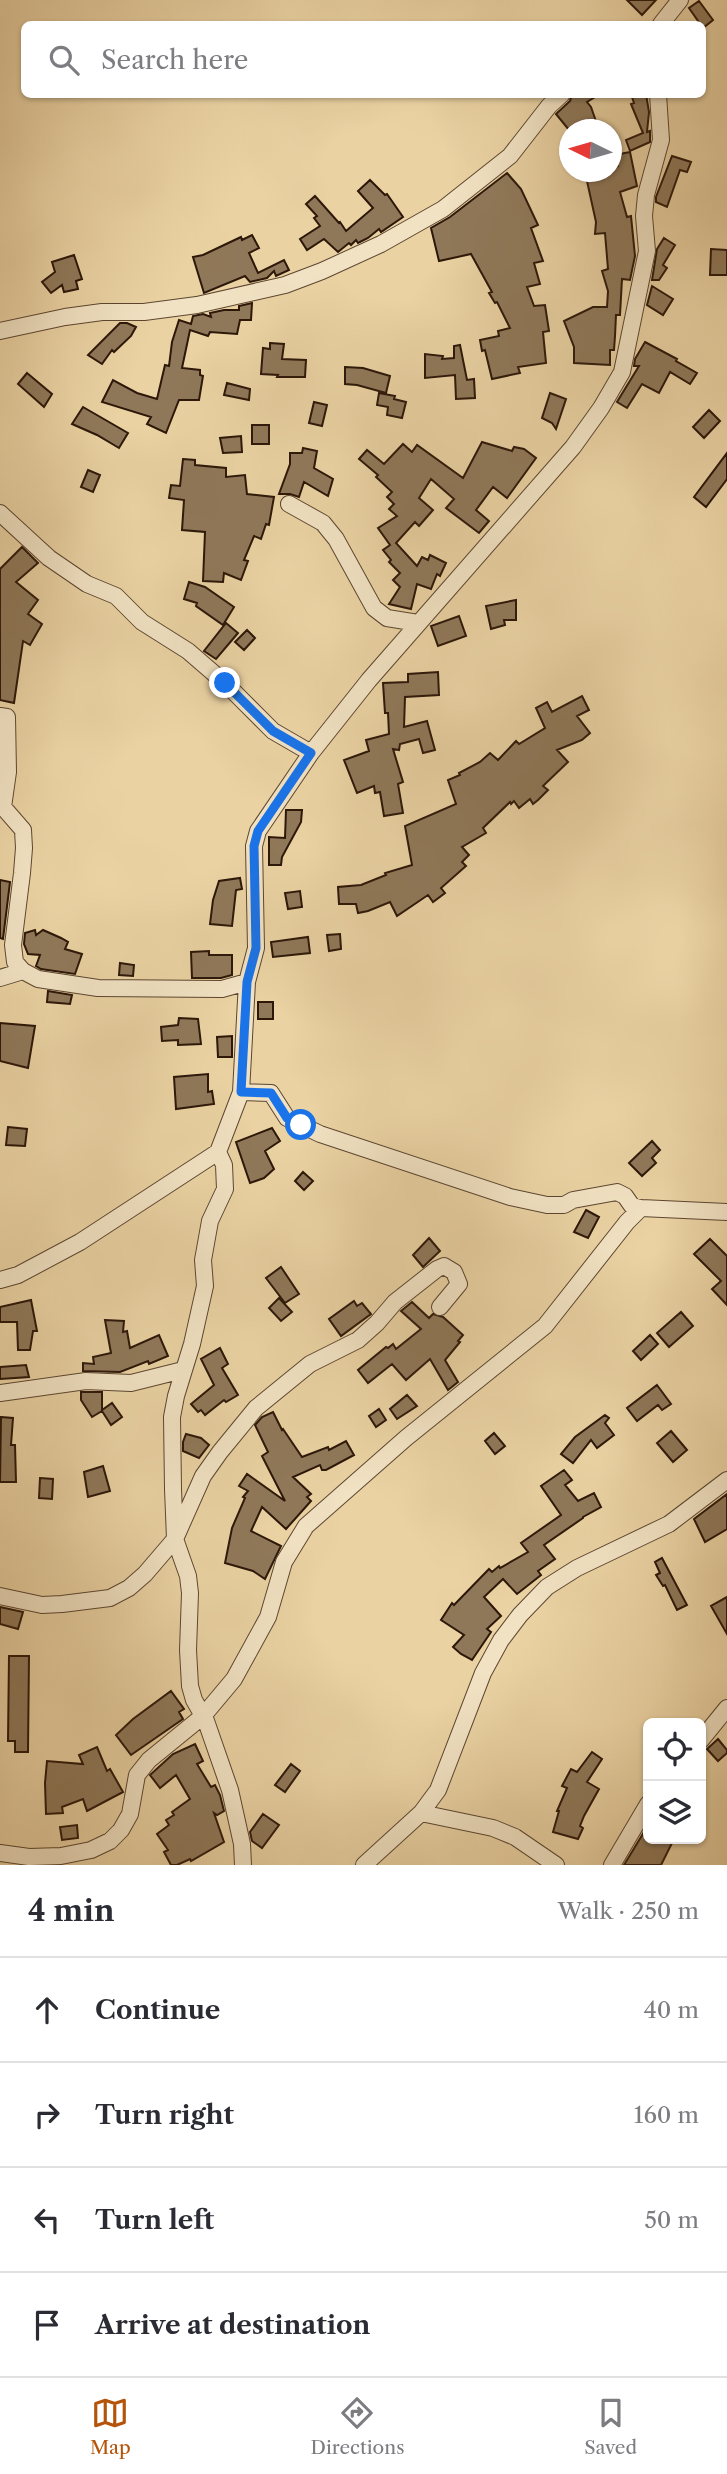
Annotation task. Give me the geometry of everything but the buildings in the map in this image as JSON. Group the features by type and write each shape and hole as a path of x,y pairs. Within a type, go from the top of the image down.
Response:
{"street":[{"path":"663,21 680,0"},
{"path":"0,331 102,312 144,312 197,305 274,288 322,271 381,244 443,209 510,156 558,98"},
{"path":"0,1280 18,1275 79,1242 219,1152 241,1092 247,982 256,948 253,864 258,831 311,753 418,622 573,447 601,408 622,372 647,251 644,216 646,195 661,140 658,98"},
{"path":"289,504 323,523 336,539 374,608 387,618 418,622"},
{"path":"0,513 49,558 87,584 116,596 142,622 188,652 225,683 273,731 311,753"},
{"path":"0,716 7,717 8,772 4,807 23,830 22,873 13,945 15,962 23,971 38,979 98,988 222,989 247,982"},
{"path":"0,978 23,971"},
{"path":"241,1092 271,1093 287,1118 320,1134 510,1196 564,1205 573,1200 617,1192 625,1196 632,1206 641,1208 727,1212"},
{"path":"219,1152 224,1164 225,1189 210,1221 203,1260 205,1286 172,1417 176,1539 188,1576 190,1593 190,1686 230,1790 242,1844 243,1865"},
{"path":"0,1853 29,1857 61,1856 90,1850 110,1841 121,1830 130,1814 137,1774 149,1760 203,1716 234,1679 268,1617 284,1562 306,1526 448,1402 545,1326 641,1208"},
{"path":"0,1596 42,1605 80,1603 110,1598 129,1588 176,1539 203,1476 256,1408 310,1364 358,1340 395,1302 444,1266 454,1272 459,1284 440,1307"},
{"path":"0,1393 86,1381 131,1383 183,1370"},
{"path":"363,1865 421,1812 438,1790 483,1673 501,1640 520,1615 547,1587 577,1569 669,1524 727,1480"},
{"path":"706,1734 727,1708"},
{"path":"421,1812 493,1828 515,1837 556,1865"},
{"path":"612,1865 643,1812"}],"route":[{"path":"225,683 273,731 311,753 258,831 254,846 256,948 247,982 241,1092 271,1093 282,1113 301,1125"}]}
